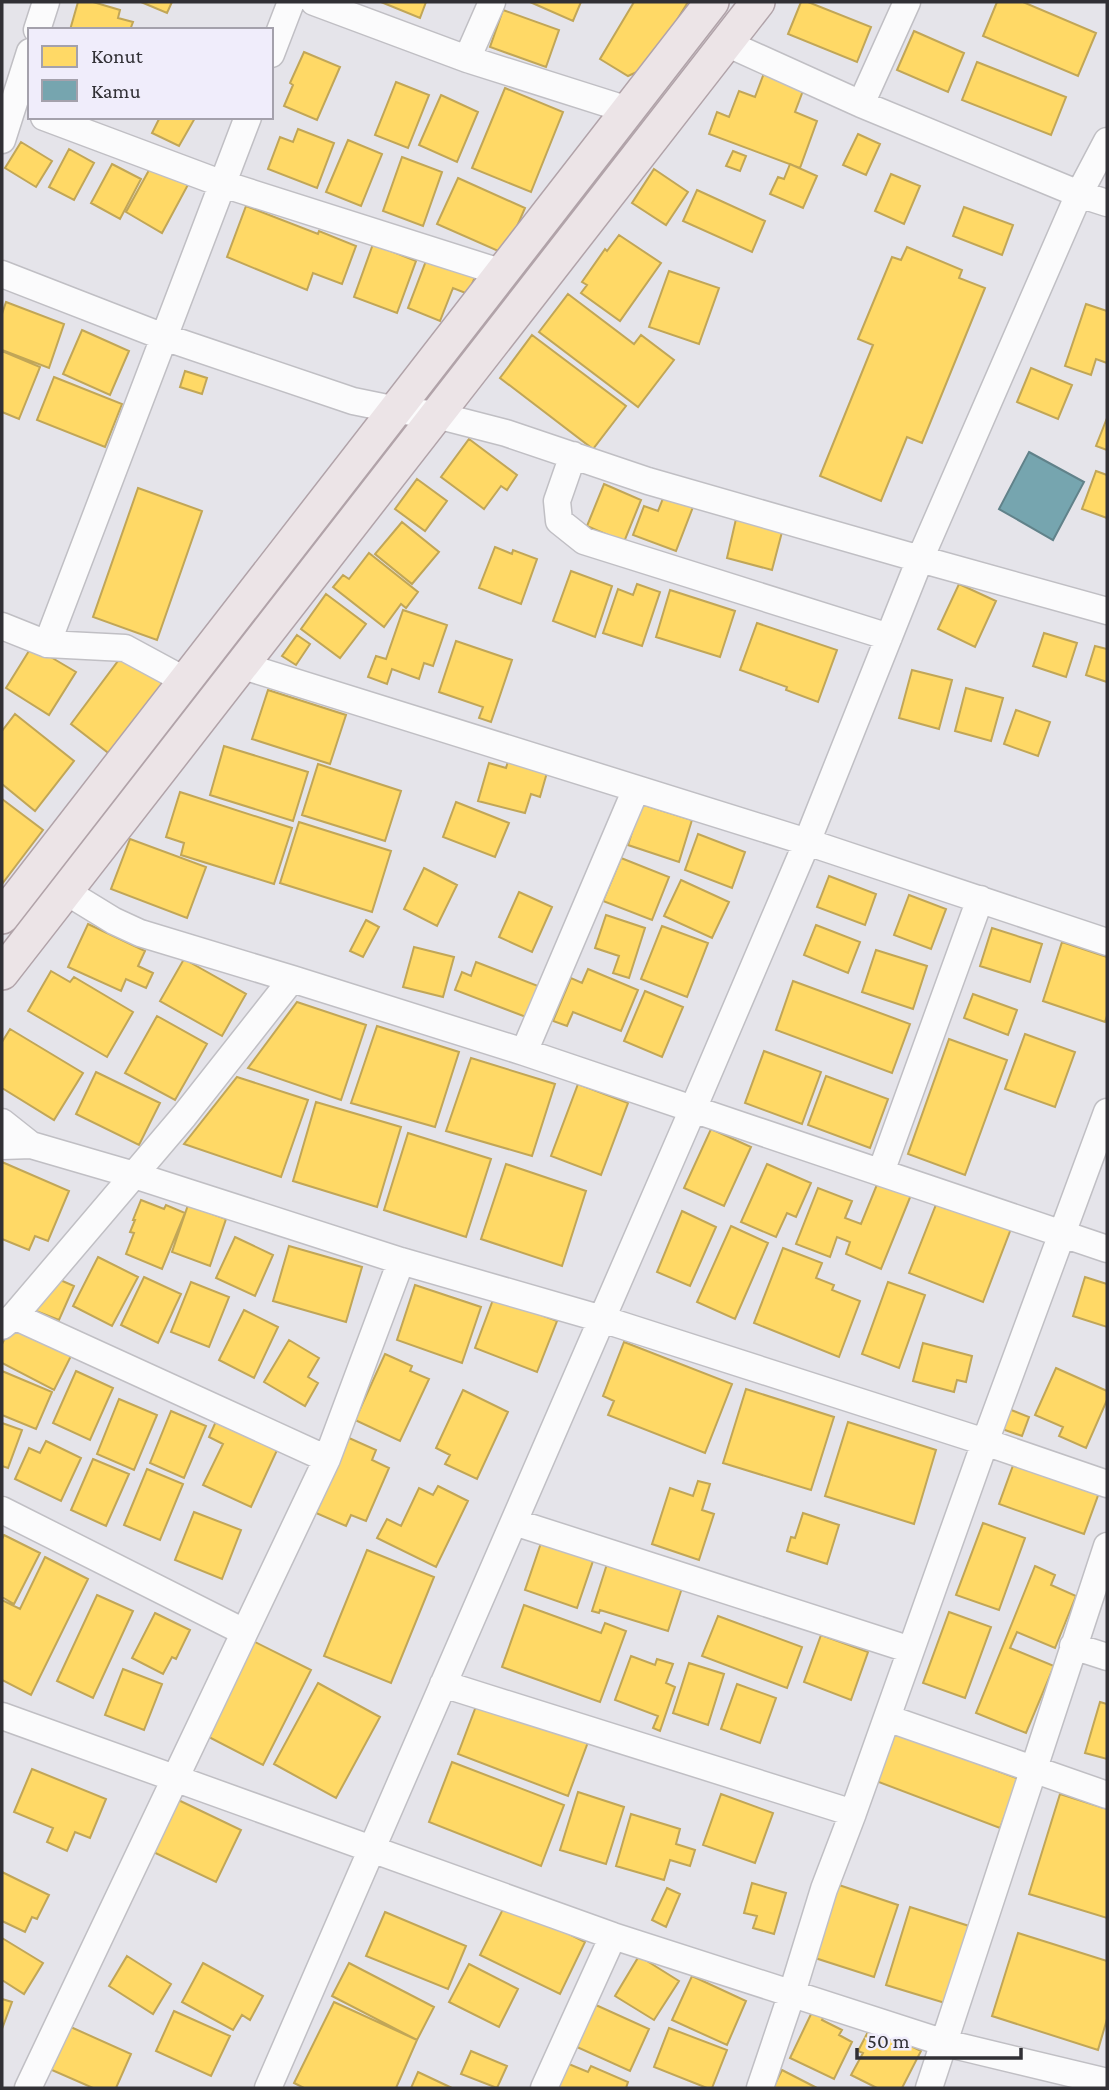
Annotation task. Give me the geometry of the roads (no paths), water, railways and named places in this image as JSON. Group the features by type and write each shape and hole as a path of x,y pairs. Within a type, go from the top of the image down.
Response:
{"main road":[{"path":"2,917 712,2"},
{"path":"2,973 758,2"}],"street":[{"path":"38,28 46,2"},
{"path":"273,49 291,2"},
{"path":"314,2 467,59 628,110"},
{"path":"467,59 492,2"},
{"path":"861,104 907,2"},
{"path":"726,43 861,104 1107,204"},
{"path":"2,140 21,109 28,65"},
{"path":"49,119 223,184 503,273"},
{"path":"47,644 247,119"},
{"path":"268,2088 807,842 920,559 1079,194 1107,141"},
{"path":"2,274 164,337 352,401 436,415 506,433 648,481 1107,611"},
{"path":"573,455 557,501 559,521 584,541 889,637"},
{"path":"2,626 47,644 125,648 186,681"},
{"path":"240,665 807,842 1107,942"},
{"path":"524,1052 636,789"},
{"path":"65,891 104,916 140,933 524,1052 1107,1249"},
{"path":"881,1172 980,899"},
{"path":"292,979 184,1116 8,1321 327,1460"},
{"path":"760,2088 824,1889 1107,1112"},
{"path":"2,1122 32,1145"},
{"path":"2,1146 32,1145 134,1175 401,1261 602,1319 1107,1484"},
{"path":"28,2088 327,1460 401,1261"},
{"path":"2,1510 244,1632"},
{"path":"514,1522 911,1650"},
{"path":"929,2088 1107,1546"},
{"path":"1073,1646 1107,1657"},
{"path":"443,1684 853,1813"},
{"path":"2,1716 613,1936 944,2043 1107,2082"},
{"path":"887,1718 1107,1795"},
{"path":"544,2088 613,1936"}]}
